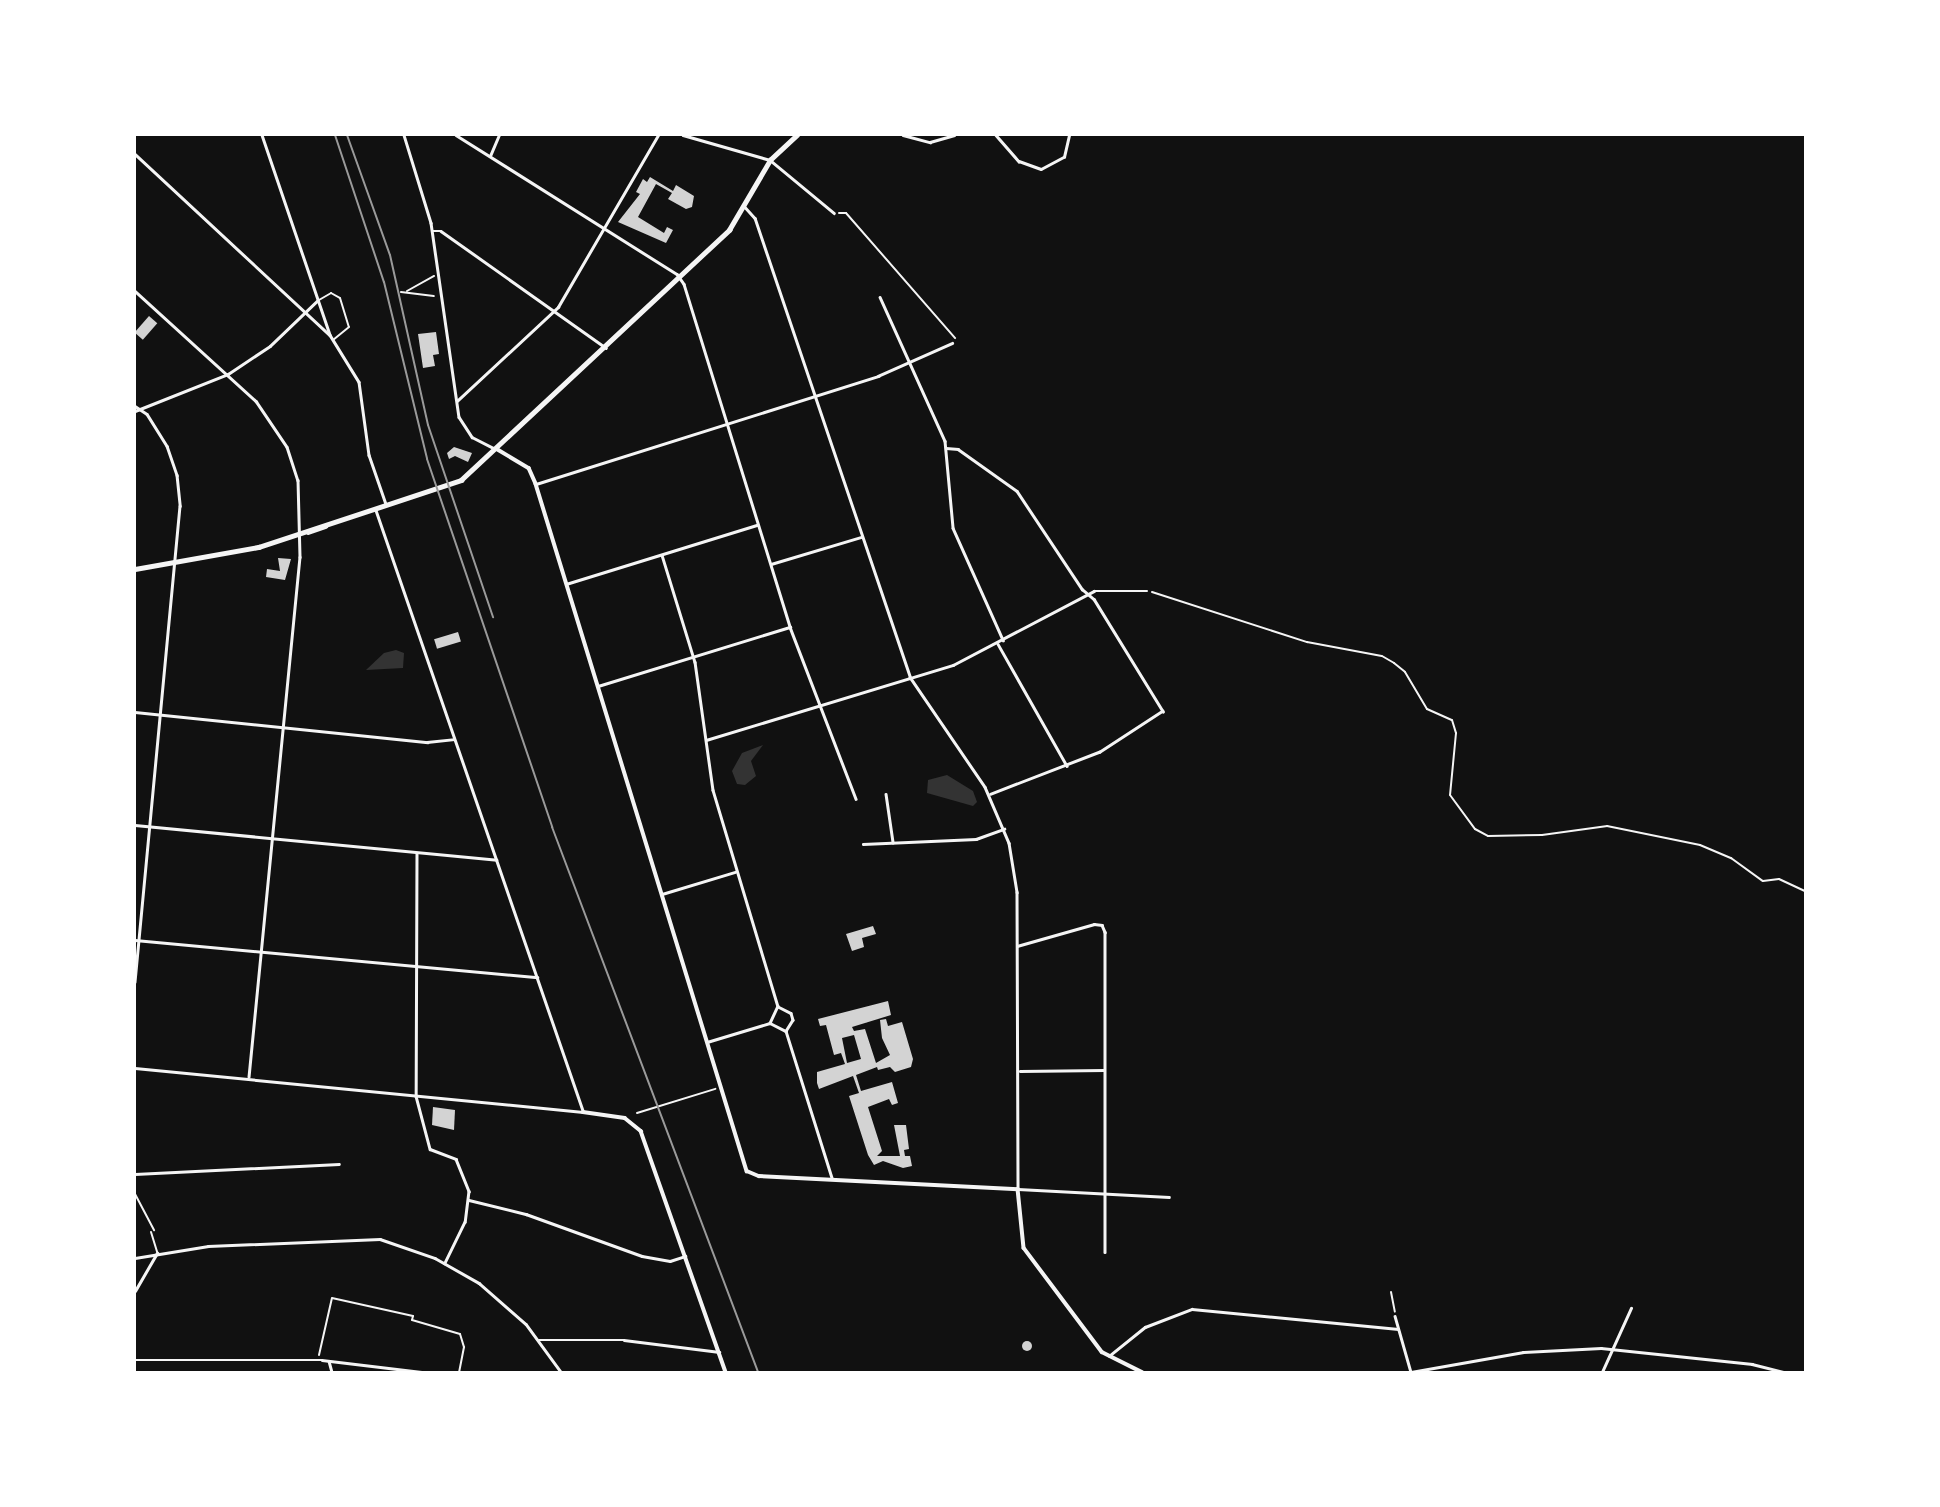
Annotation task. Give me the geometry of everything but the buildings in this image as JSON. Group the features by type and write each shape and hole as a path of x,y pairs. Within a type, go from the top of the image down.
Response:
{"main road":[{"path":"135,569 173,564 301,534 461,480 606,348 729,230 745,207 770,160 797,135"}],"street":[{"path":"404,135 433,230 457,401 467,432 529,468 536,484 747,1171 759,1176 1169,1197"},
{"path":"456,135 680,278 790,627 856,799"},
{"path":"489,156 499,135"},
{"path":"457,401 555,312 658,135"},
{"path":"684,135 770,160 834,214"},
{"path":"903,135 930,142 954,135"},
{"path":"996,135 1019,161 1041,169 1064,157 1069,135"},
{"path":"262,137 330,335 359,382 369,455 386,506"},
{"path":"135,154 330,335"},
{"path":"745,207 755,218 910,677 990,795 1004,829 1016,881 1018,1189 1021,1244 1109,1356 1142,1372"},
{"path":"433,230 441,231 606,348"},
{"path":"135,291 228,374 266,413 287,447 298,480 301,534 249,1078"},
{"path":"880,297 946,448 953,528 1003,640"},
{"path":"135,409 140,410 228,374 262,352 318,300"},
{"path":"536,484 814,396 909,362 952,343"},
{"path":"135,982 180,506 177,475 162,436 140,410"},
{"path":"946,448 958,449 1017,491 1088,594 1163,711 1113,746 990,795"},
{"path":"375,509 583,1112"},
{"path":"566,584 759,525"},
{"path":"771,564 861,537"},
{"path":"662,555 693,657 713,790 778,1006 770,1023"},
{"path":"706,740 953,665 1088,594 1147,591"},
{"path":"598,686 790,627"},
{"path":"998,643 1067,766"},
{"path":"135,712 427,742 454,739"},
{"path":"886,794 893,842"},
{"path":"135,825 496,860"},
{"path":"863,844 975,839 1004,829"},
{"path":"416,854 415,1096 430,1149 456,1159 469,1200 465,1222 445,1263"},
{"path":"662,894 737,872"},
{"path":"1017,946 1094,924 1103,927 1105,1252"},
{"path":"137,940 416,968 537,977"},
{"path":"778,1006 791,1013 793,1020 786,1031"},
{"path":"707,1042 770,1023 786,1031 832,1180"},
{"path":"135,1068 619,1116 639,1128 726,1372"},
{"path":"1019,1071 1104,1070"},
{"path":"135,1174 339,1164"},
{"path":"469,1200 526,1214 642,1256 670,1261 685,1256"},
{"path":"135,1258 157,1253 368,1237 445,1263 495,1296 539,1340 561,1372"},
{"path":"135,1291 157,1253"},
{"path":"1602,1372 1631,1308"},
{"path":"1109,1356 1160,1319 1194,1309 1398,1329"},
{"path":"1395,1314 1411,1372 1523,1352 1613,1349 1785,1372"},
{"path":"539,1340 624,1340 719,1352"},
{"path":"135,1360 329,1361 421,1372"},
{"path":"329,1361 332,1372"}],"lane":[{"path":"318,300 331,293 340,298 349,327 333,340"},
{"path":"952,343 955,338"},
{"path":"152,1231 157,1253"}],"path":[{"path":"834,214 846,213 955,338"},
{"path":"401,292 434,276"},
{"path":"406,291 434,296"},
{"path":"1147,591 1307,642 1382,656 1394,663 1405,672 1427,709 1452,720 1456,733 1450,795 1475,829 1488,836 1542,835 1607,825 1700,845 1731,858 1763,881 1779,879 1805,891"},
{"path":"637,1112 715,1089"},
{"path":"135,1194 152,1231"},
{"path":"1391,1292 1395,1314"},
{"path":"319,1356 332,1298 413,1317 412,1320 460,1334 464,1347 459,1372"}],"shaded area":[{"path":"396,650 404,653 403,668 366,670 384,653"},
{"path":"763,745 751,761 756,776 745,785 737,784 732,771 742,753"},
{"path":"947,775 973,791 977,802 973,806 927,793 928,780"}],"tram line":[{"path":"335,135 384,282 427,459 552,827 758,1372"},
{"path":"347,135 390,255 428,425 493,617"}]}
